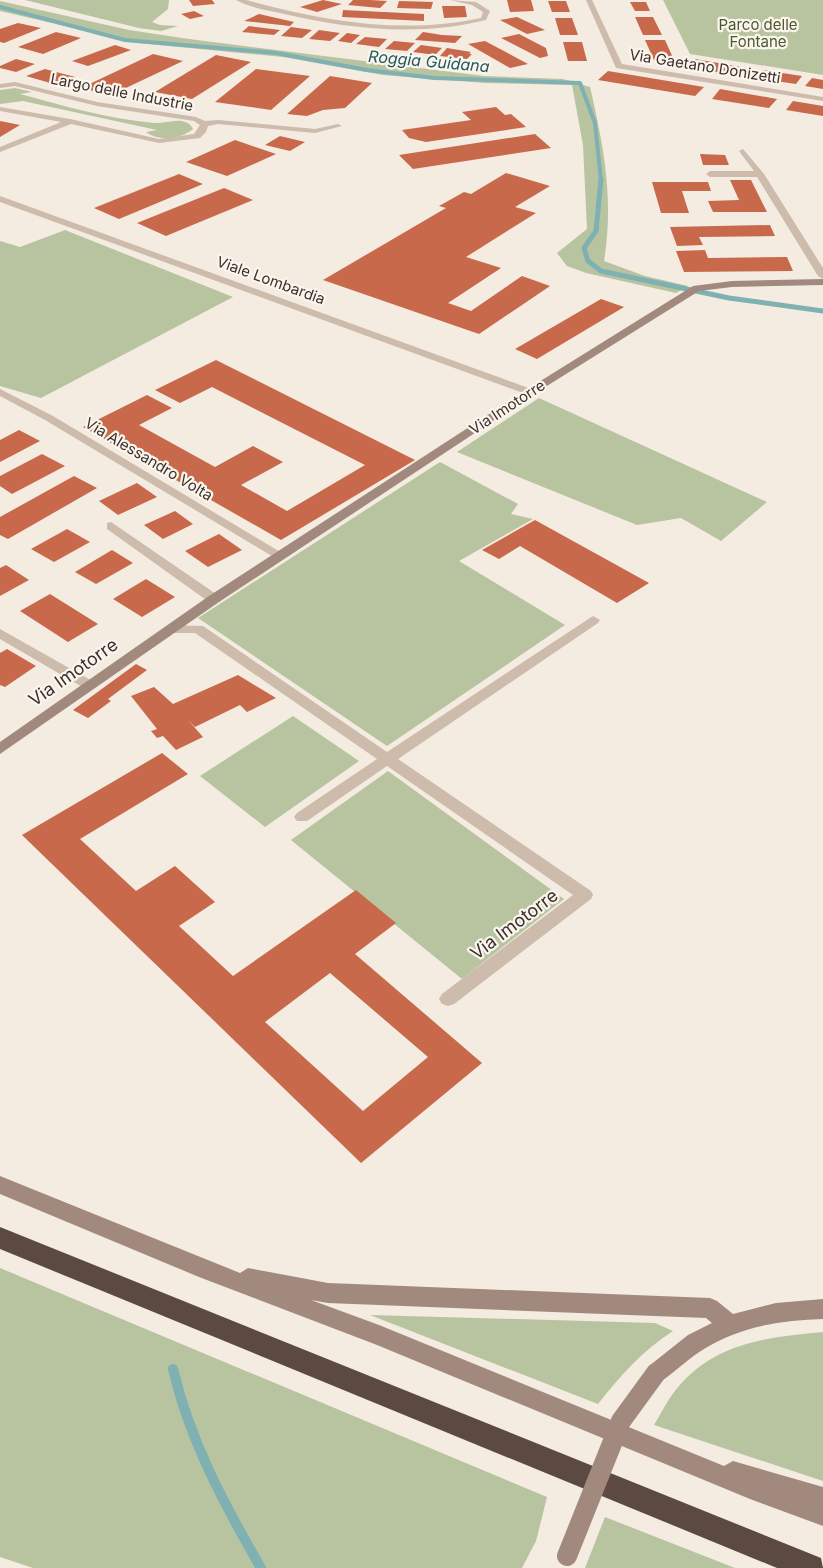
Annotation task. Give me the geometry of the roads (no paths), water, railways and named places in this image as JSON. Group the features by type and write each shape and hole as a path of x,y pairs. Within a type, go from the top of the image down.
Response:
{"highway":[{"path":"0,1238 811,1568"},
{"path":"779,1555 823,1560"}],"street":[{"path":"239,0 309,18 381,26 464,25 484,19 487,15 487,11 474,3 453,0"},
{"name":"Via Gaetano Donizetti","path":"589,0 620,66 823,99"},
{"name":"Largo delle Industrie","path":"0,86 15,84 97,104 196,119 204,124 218,122 315,131 338,126"},
{"name":"Largo delle Industrie","path":"0,109 70,121 159,141 197,136 202,132 204,124"},
{"path":"0,150 70,121"},
{"path":"743,151 760,174 823,276"},
{"path":"710,174 760,174"},
{"name":"Viale Lombardia","path":"0,199 530,392"},
{"name":"Via Imotorre","path":"0,748 214,599 530,392 696,288 732,284 823,282"},
{"name":"Via Alessandro Volta","path":"0,392 49,418 281,556"},
{"path":"111,526 214,599"},
{"path":"302,817 593,620"},
{"name":"Via Imotorre","path":"170,629 198,629 585,894 448,999"},
{"path":"0,633 89,685"},
{"path":"0,1185 206,1270 379,1335 750,1488 823,1515"},
{"path":"206,1270 328,1293 710,1308 731,1326"},
{"path":"564,1564 621,1420 656,1373 700,1339 750,1318 804,1309 823,1310"},
{"path":"661,1450 823,1498"}],"waterway":[{"name":"Roggia Guidana","path":"0,7 125,40 276,53 367,70 434,78 580,83 595,123 601,180"},
{"name":"Roggia Guidana","path":"601,180 596,231 584,248 588,261 601,271 729,298 823,311"},
{"path":"173,1369 180,1396 199,1447 234,1520 261,1568"}],"park label":[{"name":"Parco delle Fontane","path":"758,32"}]}
